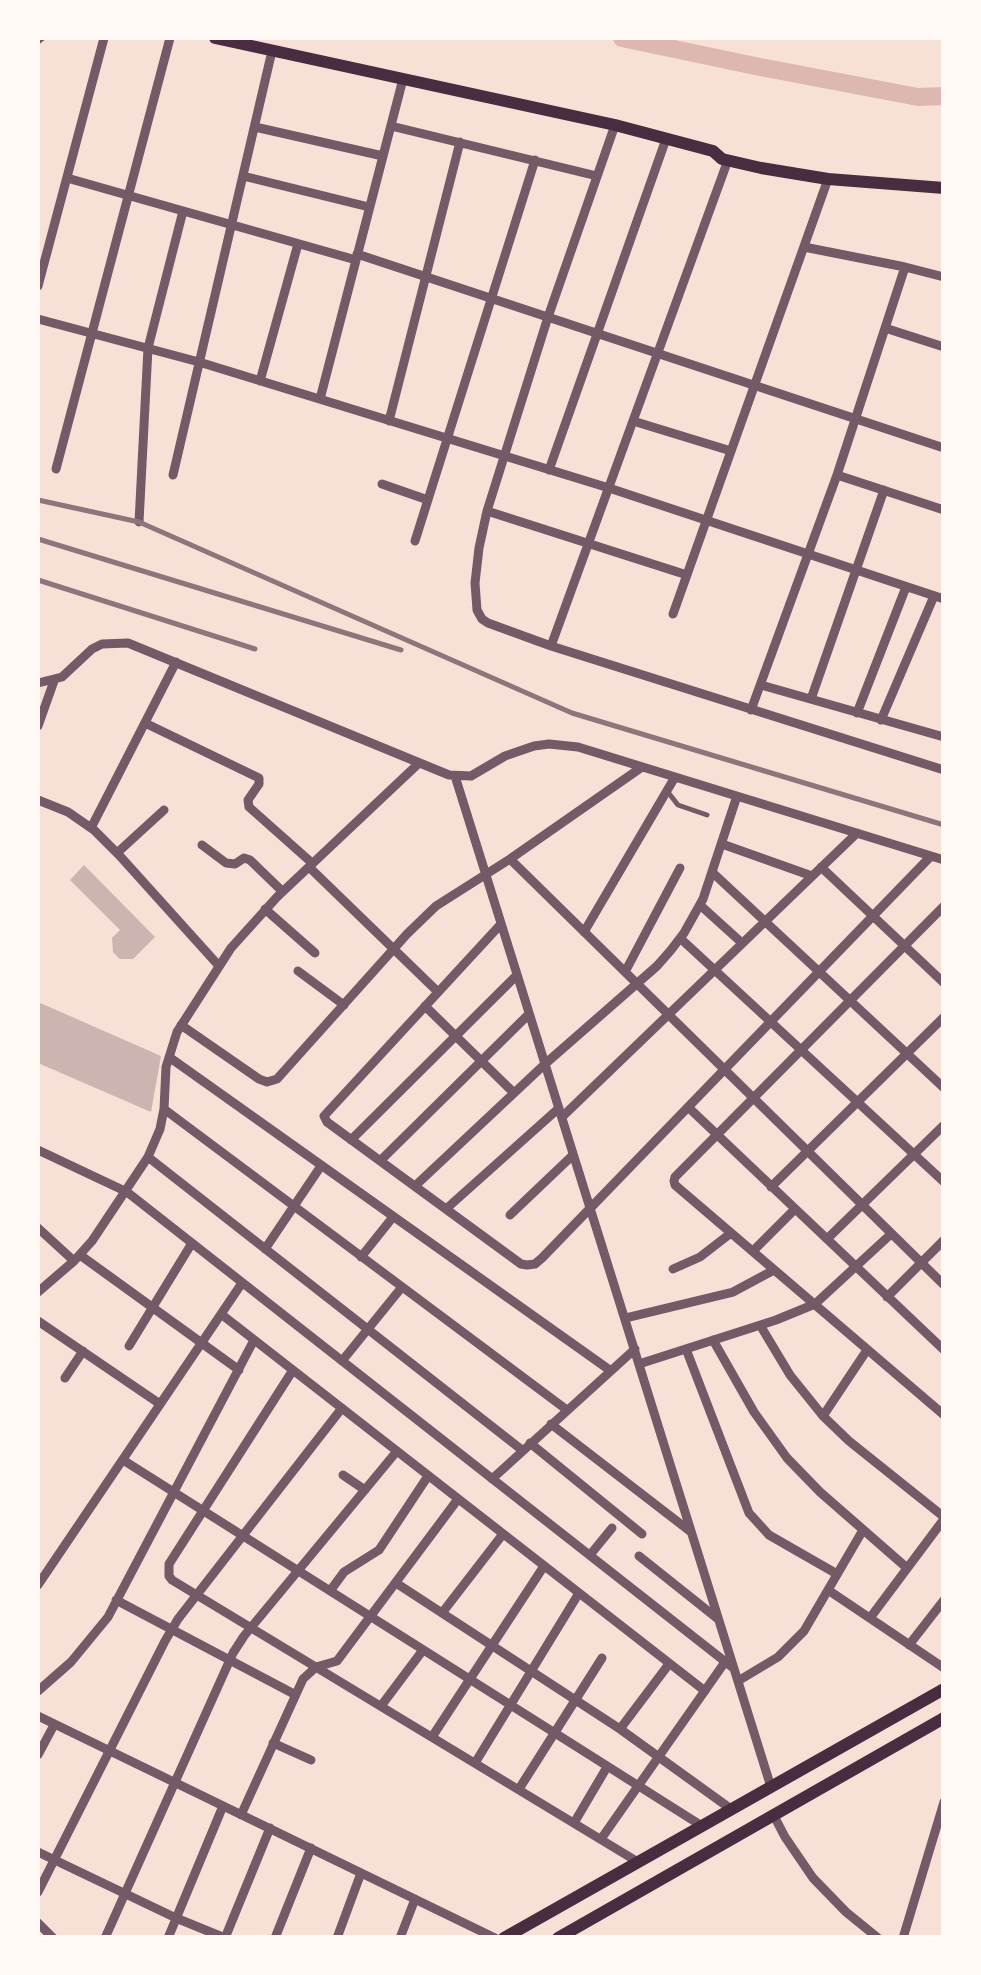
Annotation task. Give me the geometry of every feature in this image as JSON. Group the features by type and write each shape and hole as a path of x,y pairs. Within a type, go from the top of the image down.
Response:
{"main road":[{"path":"215,38 614,125 713,152 728,160 828,179 944,188"},
{"path":"504,1938 944,1689"},
{"path":"558,1938 944,1718"}],"street":[{"path":"38,286 104,38"},
{"path":"56,469 170,38"},
{"path":"173,475 272,51"},
{"path":"320,399 403,79"},
{"path":"614,125 487,511 475,584 477,610 488,623 551,646 944,770"},
{"path":"390,126 597,176"},
{"path":"254,127 383,156"},
{"path":"549,470 666,140"},
{"path":"389,421 460,142"},
{"path":"415,541 535,160"},
{"path":"551,646 728,160"},
{"path":"243,176 370,207"},
{"path":"67,178 426,277 944,448"},
{"path":"672,614 828,179"},
{"path":"139,522 148,348 183,211"},
{"path":"260,381 298,244"},
{"path":"804,248 944,277"},
{"path":"751,710 810,554 905,267"},
{"path":"38,319 199,362 609,488 939,598 881,720"},
{"path":"885,328 944,347"},
{"path":"634,421 731,451"},
{"path":"837,475 944,510"},
{"path":"382,484 428,500"},
{"path":"811,699 884,490"},
{"path":"487,511 686,576"},
{"path":"856,713 906,587"},
{"path":"38,683 54,681 70,672 92,648 128,643 455,776 471,776 519,750 549,744 578,747 944,860"},
{"path":"91,828 176,662"},
{"path":"38,726 54,681"},
{"path":"761,685 944,737"},
{"path":"144,724 259,778 248,800 249,808 438,992"},
{"path":"38,1292 92,1241 148,1157 160,1129 168,1057 181,1026 243,932 418,764"},
{"path":"181,1026 258,1078 277,1079 436,906 642,767"},
{"path":"455,776 771,1786"},
{"path":"584,932 675,777"},
{"path":"415,1186 657,966 700,905 737,796"},
{"path":"38,800 68,812 91,828 219,966"},
{"path":"117,853 164,810"},
{"path":"446,1208 560,1113 856,833"},
{"path":"722,844 812,876"},
{"path":"202,845 226,863 250,860 282,891"},
{"path":"501,924 325,1113 326,1122 521,1264 528,1265 542,1258 931,856"},
{"path":"510,859 944,1285"},
{"path":"821,867 944,983"},
{"path":"625,972 680,868"},
{"path":"713,872 944,1088"},
{"path":"700,905 742,943"},
{"path":"944,906 675,1177 675,1185 944,1415"},
{"path":"265,908 315,954"},
{"path":"680,938 944,1182"},
{"path":"298,971 344,1005"},
{"path":"351,1140 517,975"},
{"path":"425,1006 514,1093"},
{"path":"380,1161 529,1014"},
{"path":"772,1187 944,1016"},
{"path":"168,1057 611,1371"},
{"path":"688,1107 944,1350"},
{"path":"164,1108 567,1410"},
{"path":"827,1239 944,1126"},
{"path":"38,1150 127,1192 730,1665"},
{"path":"510,1215 573,1155"},
{"path":"148,1157 368,1330 642,1534"},
{"path":"265,1250 321,1166"},
{"path":"753,1251 795,1209"},
{"path":"361,1256 393,1217"},
{"path":"38,1228 239,1370"},
{"path":"674,1269 731,1233"},
{"path":"640,1364 814,1304 892,1234"},
{"path":"887,1296 944,1240"},
{"path":"129,1346 192,1243"},
{"path":"625,1318 733,1292 774,1270"},
{"path":"38,1586 242,1283"},
{"path":"342,1362 402,1287"},
{"path":"221,1314 705,1692"},
{"path":"38,1322 160,1404"},
{"path":"760,1325 790,1375 823,1416 944,1518 870,1618"},
{"path":"38,1691 71,1662 108,1616 254,1340"},
{"path":"713,1340 754,1412 787,1458 908,1568"},
{"path":"492,1479 635,1349"},
{"path":"686,1349 754,1520 769,1535 837,1574"},
{"path":"823,1416 867,1350"},
{"path":"65,1378 83,1351"},
{"path":"292,1370 168,1564 172,1580 638,1862"},
{"path":"38,1892 172,1630 342,1408"},
{"path":"551,1424 690,1532"},
{"path":"105,1938 230,1660 251,1628 397,1451"},
{"path":"123,1460 702,1826"},
{"path":"343,1474 365,1490"},
{"path":"330,1591 344,1572 379,1550 428,1476"},
{"path":"241,1814 303,1679 316,1668 337,1661 458,1499"},
{"path":"590,1555 612,1528"},
{"path":"738,1681 763,1668 804,1631 863,1530"},
{"path":"442,1613 502,1534"},
{"path":"639,1556 720,1621"},
{"path":"432,1737 544,1566"},
{"path":"396,1583 620,1729 731,1809"},
{"path":"828,1590 944,1668"},
{"path":"475,1762 578,1593"},
{"path":"116,1600 294,1694"},
{"path":"909,1645 944,1600"},
{"path":"381,1706 423,1650"},
{"path":"519,1789 602,1658"},
{"path":"620,1729 669,1664"},
{"path":"601,1839 705,1692 730,1665"},
{"path":"38,1716 495,1938"},
{"path":"38,1755 54,1725"},
{"path":"273,1743 310,1760"},
{"path":"574,1823 607,1767"},
{"path":"903,1938 944,1802"},
{"path":"168,1938 223,1806"},
{"path":"773,1814 813,1878 878,1938"},
{"path":"38,1852 225,1938 270,1828"},
{"path":"276,1938 311,1848"},
{"path":"337,1938 361,1873"},
{"path":"400,1938 415,1899"}],"lane":[{"path":"667,791 678,805 707,815"}],"building":[{"path":"84,865 155,937 133,959 120,959 113,952 112,938 120,930 70,880"},
{"path":"38,1002 161,1056 151,1112 38,1063"}],"waterway":[{"path":"622,38 918,97 944,96"}],"railway":[{"path":"38,500 139,522 572,713 944,825"},
{"path":"38,539 401,650"},
{"path":"38,580 255,649"}]}
